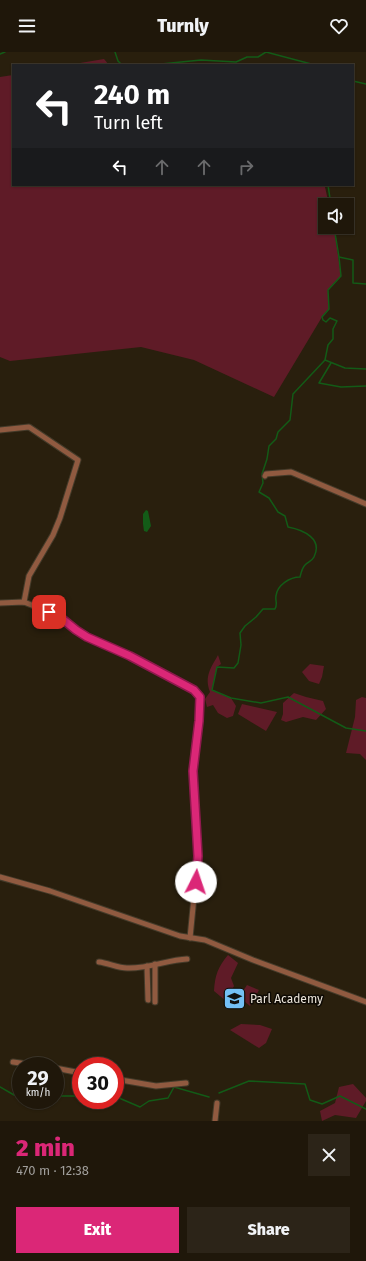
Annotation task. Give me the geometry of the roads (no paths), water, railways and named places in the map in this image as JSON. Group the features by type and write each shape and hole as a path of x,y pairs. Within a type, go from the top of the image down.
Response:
{"street":[{"path":"0,430 29,427 78,460 60,518 53,535 29,576 24,602"},
{"path":"265,476 266,474 291,472 366,504"},
{"path":"0,603 24,602 60,617 87,637 130,656 194,690 200,697 193,775 198,856 190,938"},
{"path":"0,877 50,891 190,938 205,940 366,1002"},
{"path":"99,962 126,968 187,959"},
{"path":"155,964 155,1002"},
{"path":"147,966 148,1000"},
{"path":"124,1081 156,1086 186,1083"},
{"path":"215,1121 217,1103"}],"waterway":[{"path":"0,54 5,52"},
{"path":"115,52 118,61 121,64"},
{"path":"161,64 201,60 236,62 247,57 258,57 266,52 311,64"},
{"path":"354,81 366,84"},
{"path":"328,186 330,198"},
{"path":"335,234 339,257 353,260 353,283 366,284"},
{"path":"339,257 341,276 328,290 329,309 322,317 326,322 330,318 337,321 333,329 333,339 328,345 325,360 293,394 290,420 278,432 276,439 269,446 267,459 262,474 263,483 259,492 269,498 278,512 285,516 288,527 300,530 314,540 316,551 313,558 303,568 300,577 292,578 281,585 277,592 275,609 263,609 245,626 240,633 241,645 238,663 234,668 217,667 212,690 231,698 261,703 288,697 346,728 366,731"},
{"path":"325,360 345,368 366,369"},
{"path":"331,363 319,383 341,387 366,386"},
{"path":"219,1093 249,1081 305,1084 310,1100 322,1104 340,1096 366,1109"},
{"path":"0,1087 12,1094"},
{"path":"124,1100 140,1107 149,1101 168,1098 174,1087 209,1097"},
{"path":"64,1096 72,1096"}],"place":[{"name":"Parl Academy","path":"234,999"}]}
